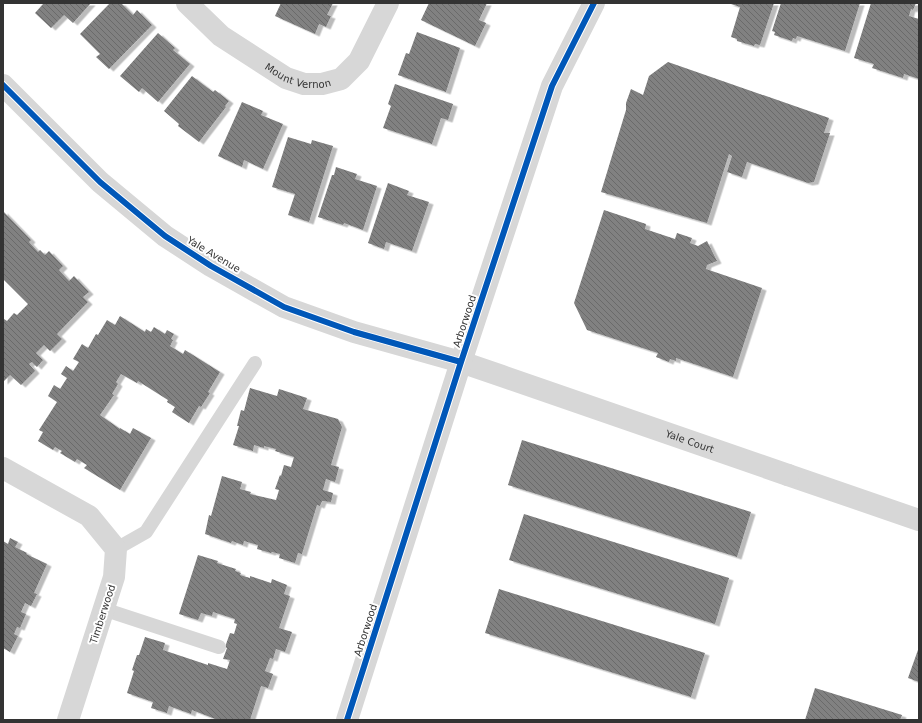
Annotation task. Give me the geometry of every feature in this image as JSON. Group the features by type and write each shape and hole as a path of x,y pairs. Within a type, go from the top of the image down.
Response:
{"street":[{"name":"Mount Vernon","path":"187,3 221,36 286,78 304,84 322,84 341,79 358,61 388,3"},
{"name":"Arborwood","path":"347,720 461,362 552,86 594,3"},
{"name":"Yale Avenue","path":"3,85 100,182 165,236 211,266 284,307 354,332 461,362"},
{"name":"Yale Court","path":"461,362 919,520"},
{"path":"3,468 89,516 116,549"},
{"name":"Timberwood","path":"68,720 114,577 116,549"}],"lane":[{"path":"116,549 146,532 255,363"},
{"path":"103,609 219,647"}],"building":[{"path":"42,3 91,3 73,23 64,15 51,28 35,13 43,4"},
{"path":"110,3 121,3 133,15 137,10 152,25 109,69 96,57 100,54 80,34"},
{"path":"281,3 333,3 327,15 331,16 326,27 319,24 315,34 275,16"},
{"path":"429,3 487,3 479,20 486,23 475,46 421,20"},
{"path":"728,3 774,3 760,45 755,44 754,46 737,41 737,39 731,37 740,7"},
{"path":"781,3 860,3 845,51 797,36 796,39 793,38 792,41 774,35 775,32 772,31"},
{"path":"871,3 916,3 913,10 911,9 909,16 919,19 919,79 904,74 903,78 872,68 874,64 854,58"},
{"path":"417,32 460,48 446,92 398,75 406,53 409,54"},
{"path":"158,33 175,48 173,50 190,64 158,102 142,88 139,92 120,76"},
{"path":"668,62 829,118 824,133 830,133 814,182 808,183 747,162 742,177 727,172 732,156 729,154 707,223 601,192 631,89 643,95 649,76"},
{"path":"192,76 213,92 215,90 229,101 199,142 178,126 179,124 164,111"},
{"path":"395,84 453,104 448,120 441,118 432,144 383,128 391,106 388,104"},
{"path":"242,102 263,111 261,115 283,124 263,169 244,160 242,167 218,156"},
{"path":"288,137 311,144 312,140 333,146 309,222 288,215 295,194 272,187"},
{"path":"336,167 357,174 355,179 377,186 363,230 344,223 343,225 318,217"},
{"path":"388,183 409,191 407,195 429,202 412,251 386,242 384,249 368,243"},
{"path":"604,210 646,224 645,229 675,239 677,233 692,238 690,243 698,246 707,241 717,261 707,265 706,269 762,288 733,377 676,358 676,361 670,359 669,362 656,357 658,353 587,330 574,303"},
{"path":"3,211 31,240 29,242 38,252 40,250 45,255 49,251 63,266 59,270 69,281 74,276 89,292 83,297 88,302 57,334 62,339 50,351 44,345 36,353 43,360 37,367 32,362 29,364 35,371 21,385 10,375 3,382 3,320 4,319 7,321 14,313 17,315 28,304 3,279"},
{"path":"120,316 145,332 146,329 151,332 154,327 165,334 167,330 174,334 171,339 173,340 170,346 183,354 185,350 220,372 208,392 210,393 201,407 199,406 189,423 172,412 175,407 167,402 168,400 138,381 137,383 121,374 116,382 118,384 112,394 114,395 100,415 130,434 133,428 151,438 120,490 84,468 87,465 77,459 75,462 60,453 62,451 55,447 53,450 38,441 43,432 39,430 57,402 48,396 54,385 60,389 67,378 61,374 66,366 73,371 79,362 73,359 82,344 88,348 96,334 98,335 107,320 115,325"},
{"path":"250,388 277,396 279,389 307,398 303,409 338,419 342,427 331,465 339,467 335,482 326,479 323,490 333,493 331,502 322,501 320,506 317,505 302,554 298,553 295,563 279,558 280,554 257,549 258,545 244,541 243,545 232,541 231,543 205,534 209,515 211,516 222,476 242,482 240,489 251,492 250,494 276,500 279,490 275,489 284,465 291,467 294,457 275,451 276,449 254,445 253,451 233,445 239,426 237,426 241,410 244,411"},
{"path":"522,440 751,512 737,557 508,485"},
{"path":"524,514 729,578 715,624 509,560"},
{"path":"10,538 18,542 15,547 47,564 34,593 37,594 31,606 25,603 21,612 26,614 20,628 17,627 14,634 18,636 10,652 3,648 3,541 8,544"},
{"path":"198,555 218,561 217,563 236,569 235,571 241,573 240,575 250,578 250,576 271,583 272,579 287,585 284,594 290,596 279,628 292,632 285,652 276,649 273,659 270,658 265,671 273,674 268,688 261,686 250,720 218,720 192,710 191,714 169,706 167,713 151,708 153,702 127,693 134,671 132,670 145,637 165,643 163,650 208,665 208,663 227,669 230,660 223,659 230,633 234,634 237,624 234,623 235,619 213,612 212,616 201,613 198,620 179,614"},
{"path":"499,589 705,653 691,697 485,633"},
{"path":"919,647 919,682 908,678"},
{"path":"815,688 902,715 900,720 805,720"}],"cycle path":[{"path":"347,720 461,362 552,86 594,3"},
{"path":"3,85 100,182 165,236 211,266 284,307 354,332 461,362"}]}
